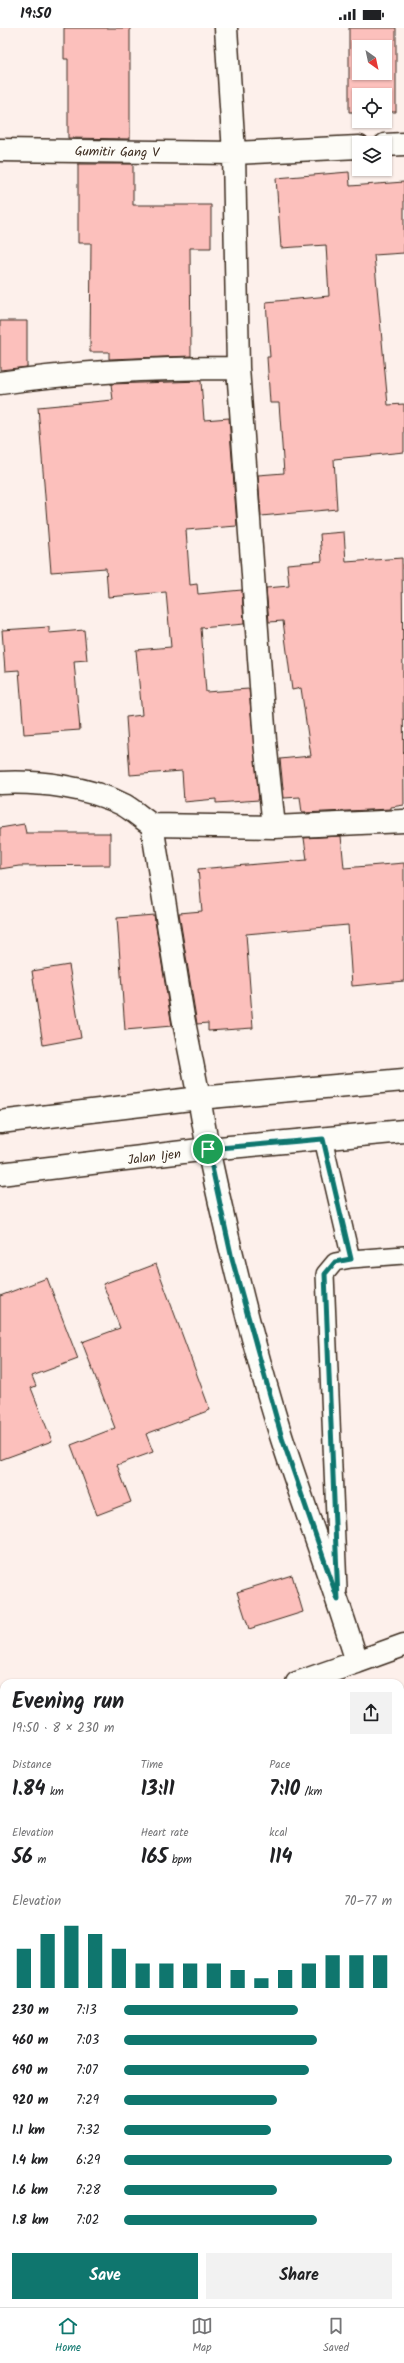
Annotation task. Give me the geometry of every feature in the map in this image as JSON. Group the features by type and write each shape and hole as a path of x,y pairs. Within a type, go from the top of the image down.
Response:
{"street":[{"path":"226,28 234,153 238,368 265,740 274,827"},
{"path":"392,145 404,144"},
{"name":"Gumitir Gang V","path":"0,150 234,153 352,147"},
{"path":"0,383 91,372 172,368 238,368"},
{"path":"0,782 64,787 97,793 125,806 152,825 274,827 404,821"},
{"path":"152,825 183,1017 208,1149 232,1259 282,1438 338,1600 357,1662"},
{"path":"0,1122 199,1098 404,1080"},
{"name":"Jalan Ijen","path":"0,1174 208,1149 404,1131"},
{"path":"308,1679 404,1645"}],"lane":[{"path":"323,1139 351,1259"},
{"path":"338,1600 325,1274 335,1262 351,1259 404,1255"}],"building":[{"path":"64,28 130,28 130,139 68,138 68,59 64,59"},
{"path":"349,28 396,28 396,112 392,112 392,88 352,88 352,112 349,112"},
{"path":"78,164 133,164 133,205 211,205 211,248 190,248 191,356 109,359 109,352 90,352 91,243 78,243"},
{"path":"349,172 350,186 404,182 404,253 374,255 388,405 404,404 404,452 334,459 337,509 261,516 258,475 284,473 279,403 270,403 267,357 270,357 266,302 329,296 326,245 281,248 276,178"},
{"path":"0,321 27,321 27,367 0,370"},
{"path":"201,381 204,420 229,418 237,526 186,530 190,585 197,584 198,594 242,590 244,624 201,628 206,692 249,689 259,800 216,803 216,799 184,802 182,771 130,775 126,717 142,715 136,650 171,647 166,592 108,597 106,568 51,572 38,407 113,400 111,384"},
{"path":"344,532 346,562 402,558 404,805 391,807 391,809 302,813 300,797 284,798 280,759 311,756 301,688 292,690 283,621 269,622 266,588 289,586 287,564 322,561 320,534"},
{"path":"49,627 49,633 84,630 87,660 74,661 80,730 24,734 19,670 5,671 2,630"},
{"path":"24,824 26,833 110,833 110,865 19,866 0,869 0,828"},
{"path":"341,836 344,868 404,863 404,981 352,986 348,925 246,934 253,1028 208,1031 208,1023 197,1024 179,913 202,911 198,869 307,860 304,838"},
{"path":"154,915 172,1026 125,1030 117,918"},
{"path":"69,965 81,1038 43,1045 32,971"},
{"path":"156,1264 210,1410 146,1434 153,1452 117,1465 131,1502 97,1515 71,1445 115,1428 82,1342 120,1328 103,1284"},
{"path":"47,1278 78,1359 32,1376 36,1386 31,1388 52,1441 0,1460 0,1296"},
{"path":"292,1575 303,1612 249,1629 237,1592"}],"route":[{"path":"323,1139 351,1259 335,1262 325,1274 338,1600 282,1438 232,1259 208,1149 323,1139"}]}
